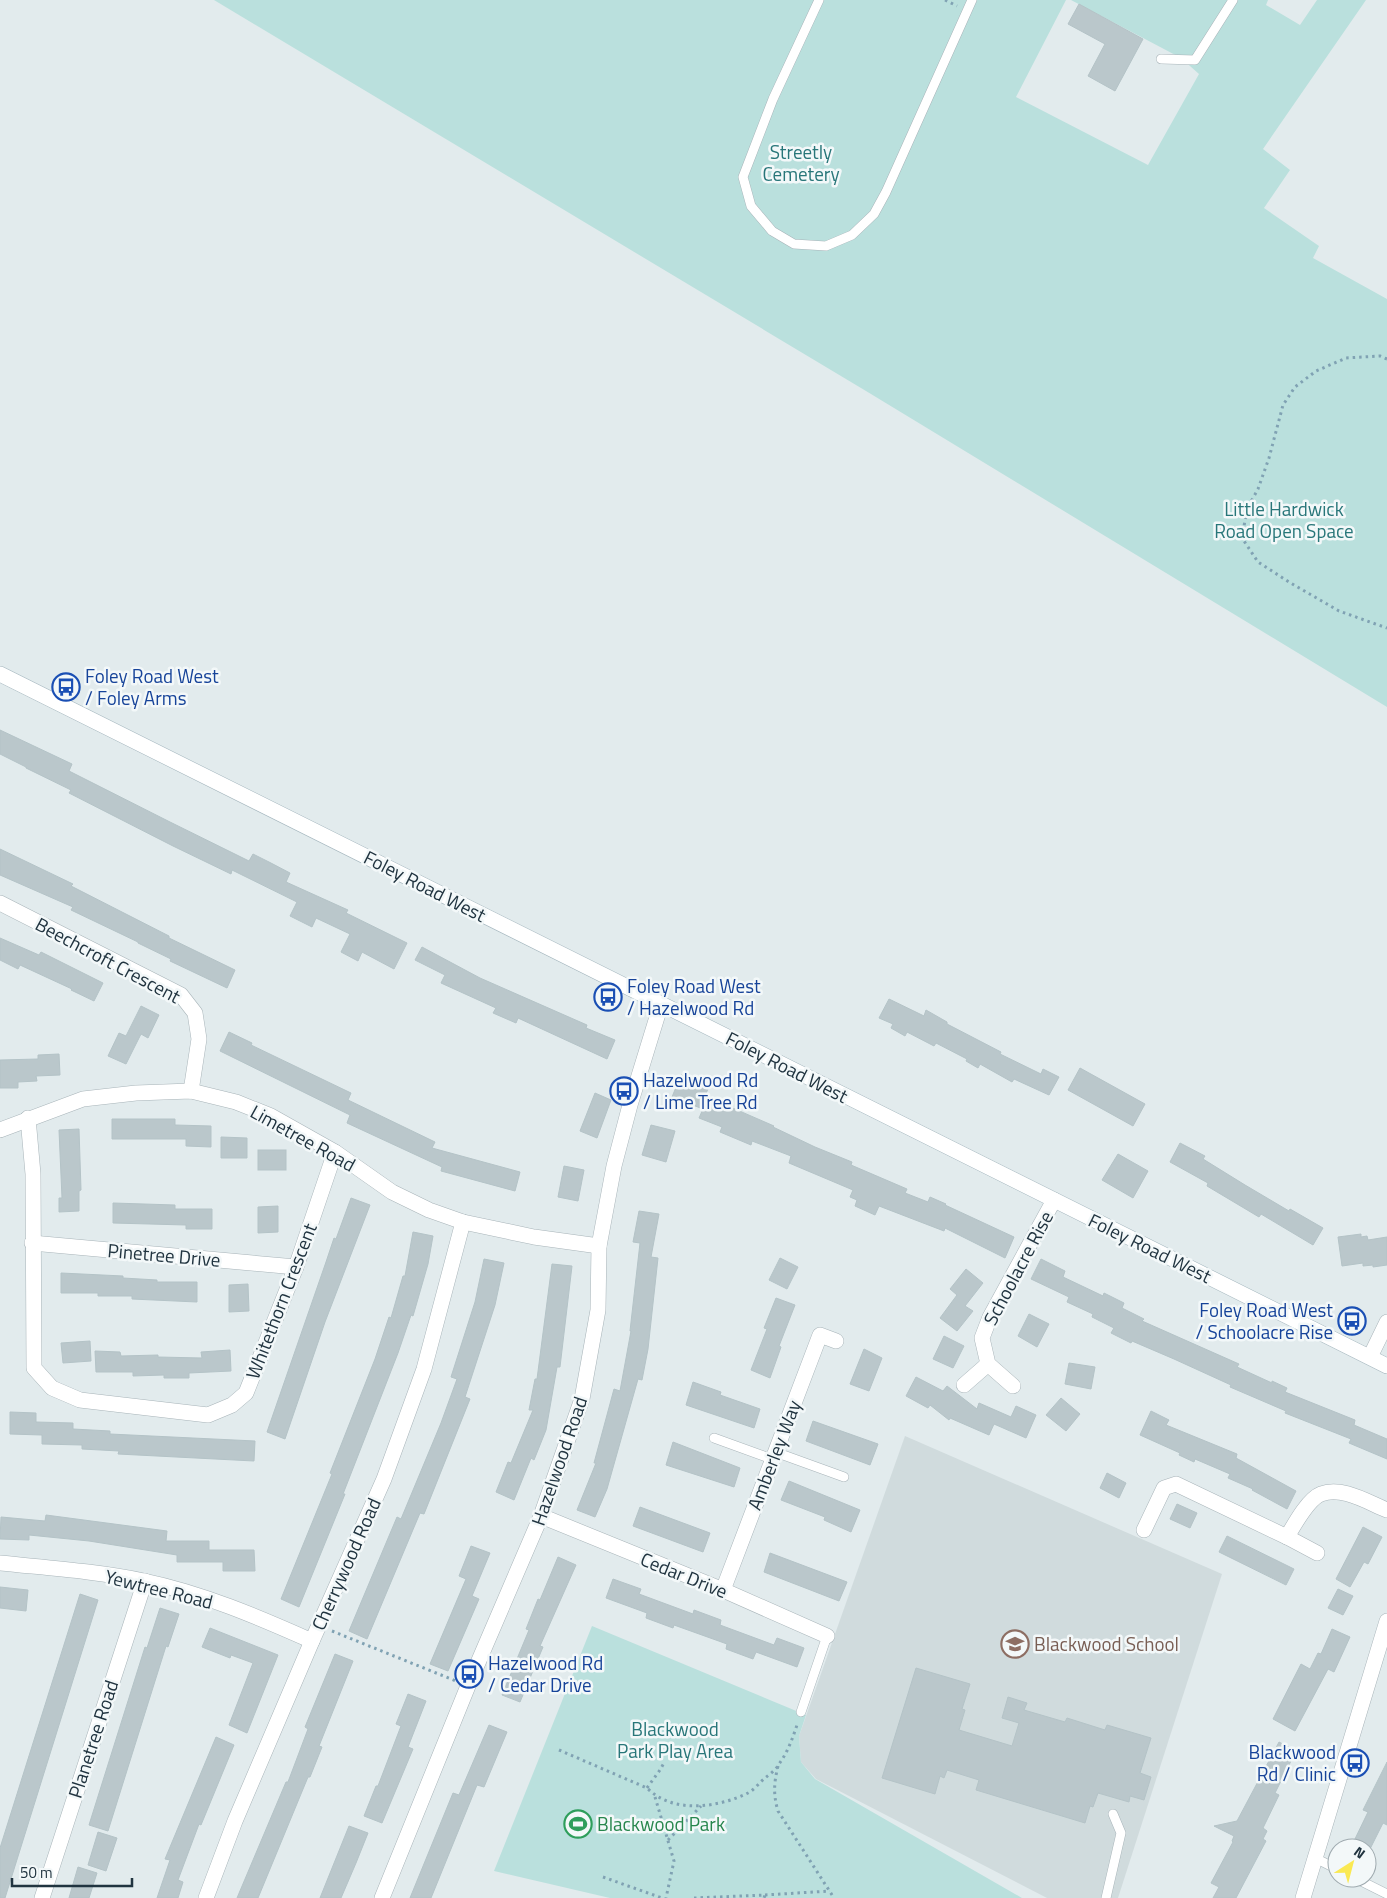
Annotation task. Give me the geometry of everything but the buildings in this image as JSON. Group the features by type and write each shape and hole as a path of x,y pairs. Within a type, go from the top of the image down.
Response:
{"street":[{"name":"Foley Road West","path":"0,674 1387,1366"},
{"name":"Beechcroft Crescent","path":"0,903 181,995 195,1013 199,1039 190,1091"},
{"name":"Hazelwood Road","path":"382,1898 468,1686 541,1516 582,1399 598,1310 598,1246 614,1166 630,1105 661,1004"},
{"name":"Limetree Road","path":"0,1130 83,1099 136,1093 190,1091 236,1102 271,1116 334,1152 392,1192 429,1210 463,1222 534,1237 598,1246"},
{"name":"Whitethorn Crescent","path":"28,1118 33,1174 34,1368 52,1388 80,1400 208,1415 232,1406 246,1393 296,1268 334,1152"},
{"name":"Schoolacre Rise","path":"988,1364 982,1338 990,1317 1054,1200"},
{"name":"Cherrywood Road","path":"206,1898 236,1821 312,1642 384,1479 424,1369 463,1222"},
{"name":"Pinetree Drive","path":"32,1243 296,1268"},
{"path":"1370,1357 1387,1322"},
{"name":"Amberley Way","path":"722,1590 820,1335 836,1341"},
{"path":"964,1385 988,1364 1012,1386"},
{"path":"1144,1530 1164,1488 1176,1484 1287,1536 1316,1553"},
{"path":"1287,1536 1304,1509 1320,1494 1342,1492 1387,1510"},
{"name":"Cedar Drive","path":"541,1516 722,1590 827,1636"},
{"name":"Yewtree Road","path":"0,1563 91,1572 145,1581 201,1597 260,1618 312,1642"},
{"name":"Planetree Road","path":"38,1897 145,1581"},
{"path":"1302,1898 1384,1643 1387,1621"}],"lane":[{"path":"819,0 773,99 743,177 751,206 772,230 794,244 826,246 852,236 874,214 886,192 972,0"},
{"path":"1161,59 1195,60 1233,0"},
{"path":"714,1438 844,1477"},
{"path":"802,1712 827,1636"},
{"path":"1106,1898 1121,1833 1113,1814"},
{"path":"1315,1858 1327,1864"},
{"path":"1375,1888 1387,1894"}],"path":[{"path":"1387,359 1380,356 1346,358 1316,372 1295,386 1282,404 1269,458 1258,489 1247,509 1242,538 1258,562 1289,582 1339,611 1387,628"},
{"path":"320,1626 468,1686"},
{"path":"802,1712 790,1744 778,1766 774,1785 774,1798 778,1811 834,1898"},
{"path":"559,1750 647,1788 655,1796 675,1804 702,1806 712,1805 749,1792 778,1766"},
{"path":"647,1788 665,1761"},
{"path":"603,1877 664,1898 674,1862 655,1796"},
{"path":"668,1840 702,1806"},
{"path":"694,1898 764,1896 830,1891"}],"shaded area":[{"name":"Blackwood School","path":"905,1436 1222,1574 1118,1898 1047,1898 816,1779 801,1762 799,1736"}],"green space":[{"path":"214,0 1066,0 1016,97 1148,165 1199,74 1181,58 1071,0 1268,0 1266,5 1300,25 1317,0 1366,0 1263,149 1290,170 1264,208 1319,246 1313,258 1387,299 1387,707 866,391"},
{"name":"Blackwood Park","path":"592,1626 806,1715 799,1736 801,1762 815,1779 1022,1898 610,1898 494,1871"}],"place":[{"name":"Foley Road West / Foley Arms","path":"66,687"},
{"name":"Foley Road West / Hazelwood Rd","path":"608,997"},
{"name":"Hazelwood Rd / Lime Tree Rd","path":"624,1091"},
{"name":"Foley Road West / Schoolacre Rise","path":"1352,1321"},
{"name":"Blackwood School","path":"1015,1644"},
{"name":"Hazelwood Rd / Cedar Drive","path":"469,1674"},
{"name":"Blackwood Rd / Clinic","path":"1355,1763"},
{"name":"Blackwood Park","path":"578,1824"}],"park label":[{"name":"Streetly Cemetery","path":"801,163"},
{"name":"Little Hardwick Road Open Space","path":"1284,520"},
{"name":"Blackwood Park Play Area","path":"675,1740"}]}
